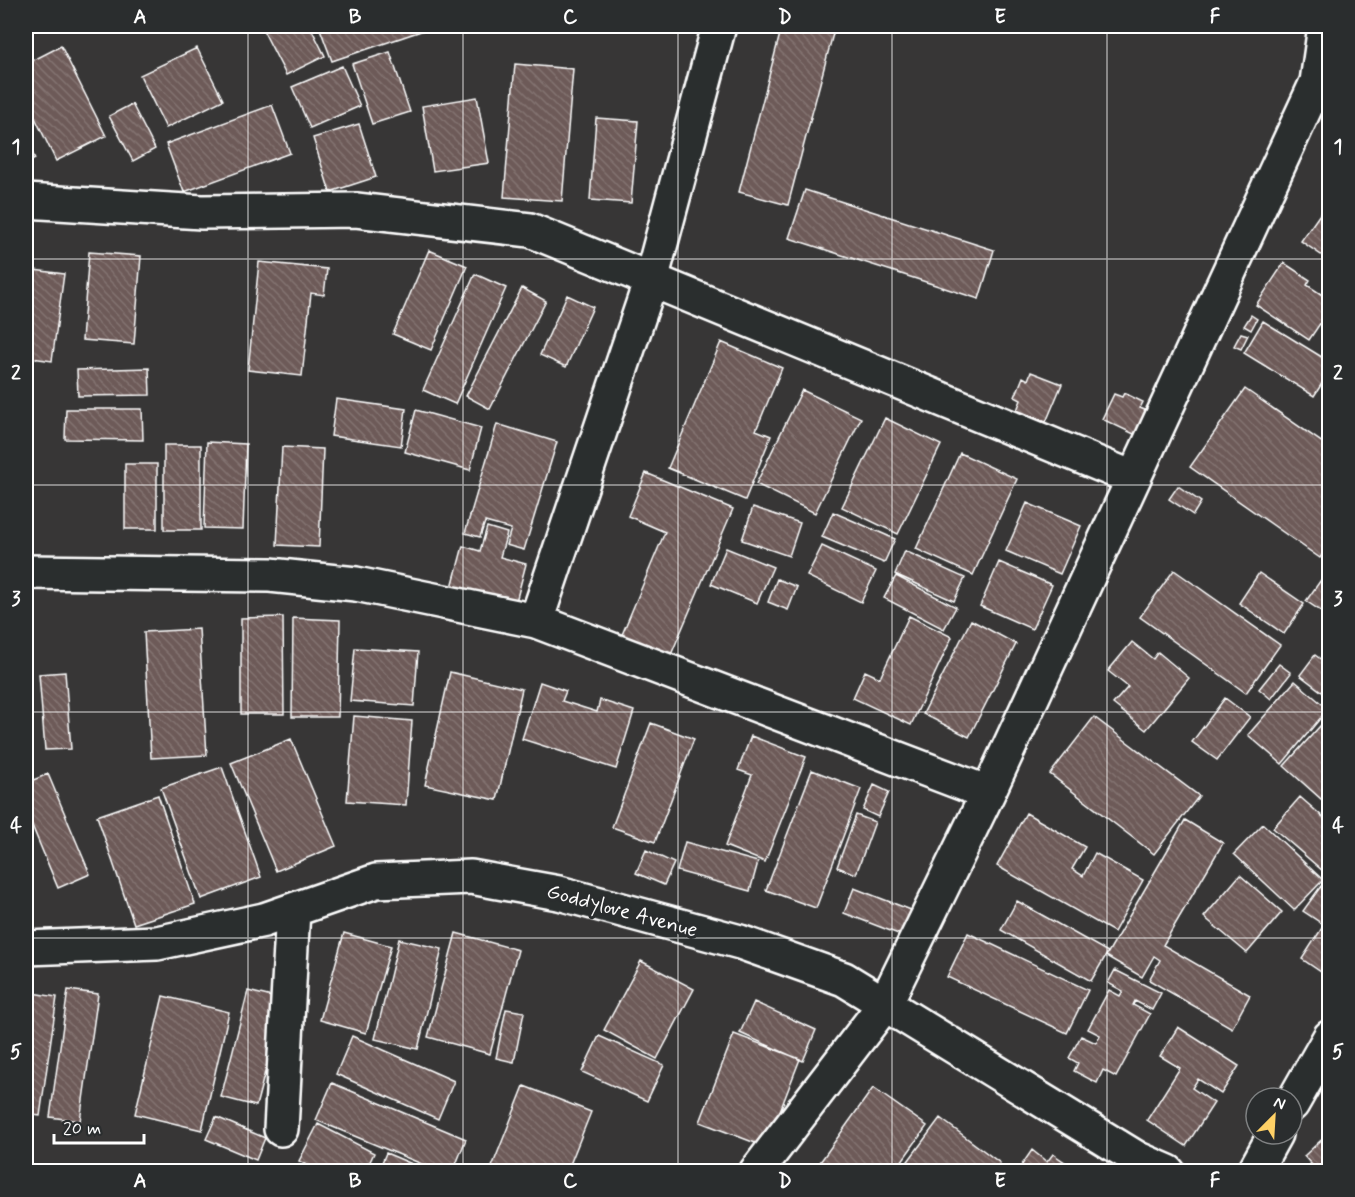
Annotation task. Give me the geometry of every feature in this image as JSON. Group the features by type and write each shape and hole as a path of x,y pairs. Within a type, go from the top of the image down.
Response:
{"street":[{"path":"536,621 651,280 718,26"},
{"path":"756,1172 885,1004 988,793 1317,82 1325,26"},
{"path":"26,201 202,212 356,210 530,230 1133,478"},
{"path":"26,572 281,576 356,584 536,621 988,793"},
{"name":"Goddylove Avenue","path":"26,948 157,943 264,920 376,882 471,877 559,893 740,942 844,979 1138,1159 1168,1172"},
{"path":"281,1129 293,910"},
{"path":"1302,1086 1329,1037"},
{"path":"1254,1172 1268,1146"}],"building":[{"path":"261,26 310,26 325,56 286,75"},
{"path":"319,26 422,26 424,30 332,61"},
{"path":"782,26 835,26 788,205 739,192"},
{"path":"61,46 106,136 56,161 26,99 26,64"},
{"path":"197,48 223,100 166,128 140,75"},
{"path":"390,52 410,112 372,124 352,64"},
{"path":"515,64 573,69 562,201 504,197"},
{"path":"342,66 360,106 310,128 292,87"},
{"path":"477,97 489,163 433,171 422,106"},
{"path":"132,104 155,149 133,161 109,116"},
{"path":"272,105 290,153 184,192 166,144"},
{"path":"596,118 638,121 631,203 590,200"},
{"path":"359,124 376,177 330,192 313,138"},
{"path":"26,139 35,159 26,164"},
{"path":"805,190 994,250 979,299 789,238"},
{"path":"1327,204 1330,206 1330,261 1301,241"},
{"path":"429,250 467,266 431,350 393,334"},
{"path":"89,252 141,256 134,344 82,340"},
{"path":"259,262 327,269 324,295 311,293 302,376 248,370"},
{"path":"1284,263 1310,280 1307,285 1330,300 1330,315 1327,313 1309,340 1256,305"},
{"path":"26,269 64,274 52,361 26,357"},
{"path":"475,274 506,288 455,404 423,390"},
{"path":"522,288 546,301 490,409 466,396"},
{"path":"567,295 593,307 566,367 540,355"},
{"path":"1251,315 1257,319 1251,330 1244,326"},
{"path":"1263,321 1330,362 1330,371 1314,396 1244,353"},
{"path":"1241,333 1248,335 1241,349 1234,346"},
{"path":"721,342 782,368 756,430 771,436 745,500 668,468"},
{"path":"149,368 150,395 78,396 77,370"},
{"path":"1031,372 1062,384 1046,422 1017,410 1021,400 1015,397 1023,377 1028,380"},
{"path":"1245,389 1330,448 1330,544 1320,558 1190,467"},
{"path":"802,390 861,418 815,513 756,484"},
{"path":"1124,393 1143,402 1140,408 1147,411 1136,435 1102,419 1114,394 1122,397"},
{"path":"336,399 406,409 401,446 331,436"},
{"path":"66,409 142,409 143,440 65,439"},
{"path":"416,410 481,428 470,470 405,452"},
{"path":"885,418 941,445 898,534 842,507"},
{"path":"497,424 557,442 524,550 506,545 511,529 485,522 480,537 465,533"},
{"path":"207,442 246,444 243,529 204,528"},
{"path":"164,445 201,445 201,530 164,530"},
{"path":"282,447 323,449 319,547 277,545"},
{"path":"960,453 1017,479 973,575 916,549"},
{"path":"125,464 157,464 157,529 125,529"},
{"path":"646,473 733,509 670,657 621,637 665,532 628,516"},
{"path":"1178,486 1201,502 1193,515 1169,499"},
{"path":"1027,503 1081,526 1060,574 1006,551"},
{"path":"753,507 800,523 789,556 742,540"},
{"path":"833,512 895,539 884,563 822,537"},
{"path":"487,527 507,533 500,557 526,564 514,609 451,591 463,546 480,551"},
{"path":"822,546 876,571 861,602 807,576"},
{"path":"726,548 773,567 757,603 711,584"},
{"path":"905,551 965,578 954,601 895,574"},
{"path":"999,562 1052,585 1032,629 980,606"},
{"path":"1330,567 1330,617 1306,601"},
{"path":"1174,570 1280,645 1246,693 1140,617"},
{"path":"1259,573 1304,604 1284,634 1239,603"},
{"path":"896,576 956,607 944,629 884,598"},
{"path":"777,579 797,587 788,610 768,602"},
{"path":"909,616 952,637 911,725 853,698 865,671 880,678"},
{"path":"283,617 284,714 241,714 241,618"},
{"path":"293,618 340,620 338,717 292,717"},
{"path":"971,620 1016,644 969,737 923,714"},
{"path":"199,629 207,755 151,758 144,632"},
{"path":"1132,642 1153,659 1158,652 1189,678 1146,730 1113,704 1128,687 1108,671"},
{"path":"355,648 418,652 414,706 350,701"},
{"path":"1315,655 1330,666 1330,698 1300,675"},
{"path":"1279,664 1291,673 1271,699 1259,689"},
{"path":"65,672 71,749 45,750 39,674"},
{"path":"450,672 522,689 497,800 425,785"},
{"path":"1295,681 1328,709 1282,764 1248,735"},
{"path":"540,682 566,691 562,701 597,712 600,700 634,711 616,769 522,739"},
{"path":"1225,698 1250,717 1217,760 1192,742"},
{"path":"1330,715 1330,807 1284,766"},
{"path":"354,716 412,721 406,805 347,801"},
{"path":"1094,717 1199,796 1154,854 1050,774"},
{"path":"651,723 694,739 655,842 612,827"},
{"path":"751,736 806,757 765,862 725,846 752,775 738,770"},
{"path":"291,739 336,846 276,871 231,763"},
{"path":"222,767 261,877 201,899 161,788"},
{"path":"812,770 861,789 816,908 766,890"},
{"path":"48,774 90,874 58,888 26,811 26,783"},
{"path":"874,785 889,792 878,817 863,810"},
{"path":"158,795 195,904 134,924 97,816"},
{"path":"1300,797 1330,823 1330,877 1273,828"},
{"path":"1026,813 1085,847 1072,869 1083,876 1095,853 1143,880 1114,932 997,866"},
{"path":"856,815 875,822 856,874 837,867"},
{"path":"1185,820 1223,843 1163,945 1250,995 1232,1028 1149,980 1160,960 1154,956 1142,977 1106,956"},
{"path":"1263,824 1323,880 1294,910 1234,854"},
{"path":"685,842 758,862 750,891 677,871"},
{"path":"646,850 674,863 664,885 636,873"},
{"path":"1240,875 1282,912 1247,953 1204,917"},
{"path":"1321,886 1330,891 1330,978 1302,959 1324,925 1303,911"},
{"path":"854,888 911,910 901,935 844,913"},
{"path":"1017,901 1108,952 1091,981 1001,930"},
{"path":"344,933 391,946 366,1033 320,1020"},
{"path":"456,933 518,950 490,1054 428,1037"},
{"path":"968,933 1088,990 1067,1033 947,977"},
{"path":"399,939 442,949 418,1049 375,1039"},
{"path":"641,961 694,989 657,1059 604,1030"},
{"path":"1115,970 1161,993 1152,1010 1135,1001 1133,1005 1150,1014 1116,1077 1103,1070 1097,1083 1074,1071 1078,1063 1069,1058 1081,1036 1096,1043 1100,1035 1088,1029 1109,990 1120,996 1123,991 1108,983"},
{"path":"68,990 98,994 80,1121 50,1117"},
{"path":"248,991 284,1000 256,1106 221,1097"},
{"path":"26,992 57,997 40,1116 26,1114"},
{"path":"163,996 229,1012 202,1130 135,1114"},
{"path":"754,1002 816,1030 803,1061 740,1033"},
{"path":"506,1009 524,1012 514,1062 496,1058"},
{"path":"1178,1027 1239,1066 1221,1094 1198,1079 1192,1088 1214,1103 1186,1146 1147,1120 1180,1068 1160,1056"},
{"path":"734,1034 800,1059 766,1147 700,1122"},
{"path":"352,1036 454,1081 438,1119 336,1074"},
{"path":"599,1036 664,1065 647,1101 582,1072"},
{"path":"332,1083 466,1139 453,1172 441,1172 316,1120"},
{"path":"524,1086 591,1112 567,1172 490,1172"},
{"path":"873,1088 927,1126 894,1172 813,1172"},
{"path":"216,1117 265,1138 256,1160 206,1139"},
{"path":"940,1118 1000,1163 994,1172 900,1172"},
{"path":"318,1124 374,1153 365,1172 319,1172 299,1161"},
{"path":"1330,1132 1330,1172 1318,1172 1304,1156"},
{"path":"1032,1150 1047,1162 1053,1154 1069,1165 1065,1172 1017,1172"},
{"path":"386,1153 431,1172 378,1172"}]}
